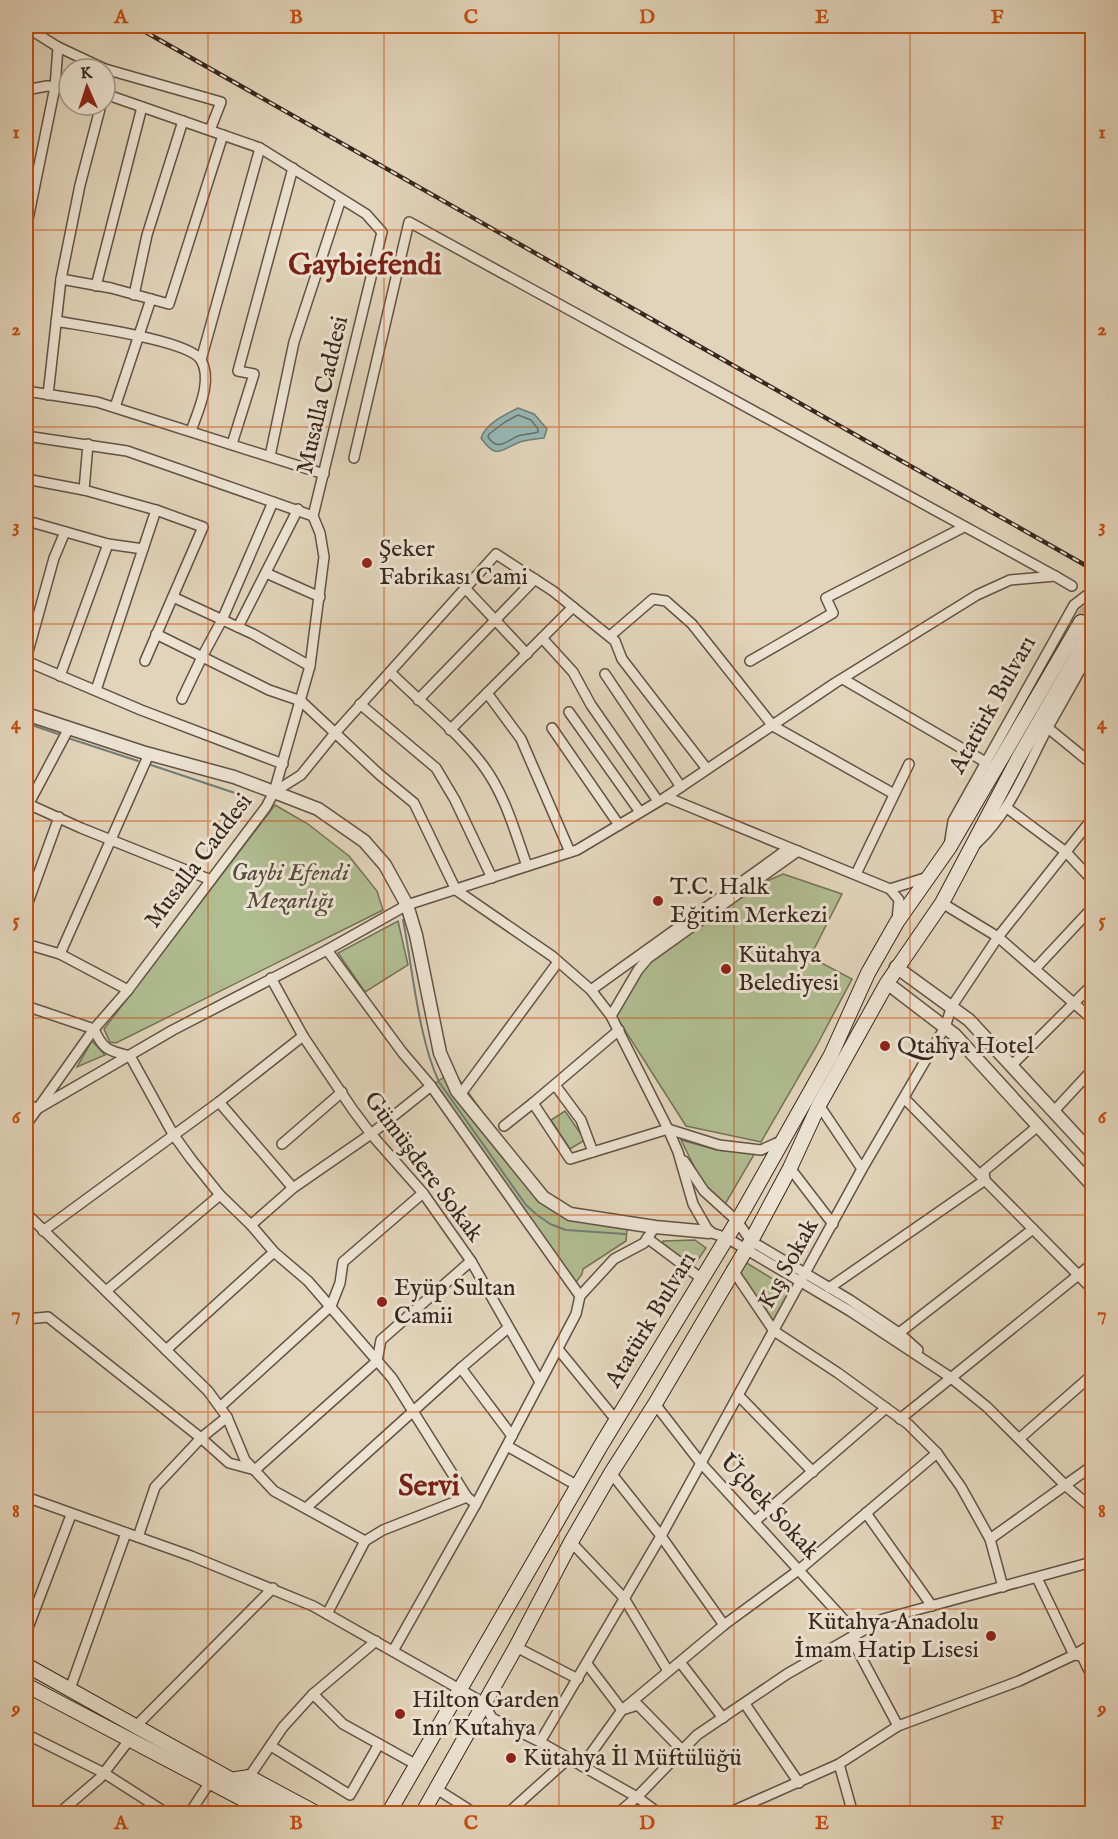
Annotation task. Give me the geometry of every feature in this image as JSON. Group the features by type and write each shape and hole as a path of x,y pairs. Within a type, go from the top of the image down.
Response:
{"main road":[{"name":"Atatürk Bulvarı","path":"388,1814 616,1420 737,1221 831,1055 868,973 897,922 949,848 1087,626"},
{"name":"Atatürk Bulvarı","path":"422,1814 516,1647 571,1542 748,1245 790,1168 819,1105 896,967 942,903 1087,626"},
{"path":"868,973 887,983"},
{"path":"26,1665 70,1689 210,1782 271,1814"},
{"path":"26,1685 133,1732 293,1814"},
{"path":"230,1780 249,1777 318,1814"},
{"path":"210,1782 226,1797 252,1814"}],"street":[{"path":"26,29 26,27 79,57"},
{"path":"26,229 55,87 58,47"},
{"path":"117,74 221,102 210,130"},
{"path":"26,90 55,87"},
{"path":"117,98 260,148 341,199 294,342 270,456"},
{"path":"96,285 142,107"},
{"path":"48,394 61,279 80,185 98,117"},
{"path":"134,295 147,235 183,121"},
{"path":"61,279 96,285 169,304 223,135"},
{"path":"191,431 207,383 201,360 260,148"},
{"path":"232,444 254,374 238,371 293,168"},
{"name":"Musalla Caddesi","path":"26,1125 94,1029 128,990 266,807 274,792 310,666 320,597 324,557 320,533 313,516 382,232 366,214 341,199"},
{"path":"354,458 409,222 1072,586"},
{"path":"115,407 151,299"},
{"path":"56,321 140,336 185,348 201,360"},
{"path":"26,391 115,407 324,474"},
{"path":"26,436 127,451 313,516"},
{"path":"84,490 88,444"},
{"path":"26,479 84,490 156,510 203,527 145,661"},
{"path":"182,699 222,620 273,502"},
{"path":"238,627 298,509"},
{"path":"96,690 156,510"},
{"path":"26,530 31,522 108,544 143,549"},
{"path":"750,661 833,613 826,598 964,527"},
{"path":"64,532 54,558 26,660 60,676 283,764"},
{"path":"60,676 108,544"},
{"path":"274,792 301,775 335,733 496,554 573,606 615,641 622,659 707,769"},
{"path":"266,573 320,597"},
{"path":"26,1103 37,1110 130,1056 271,978 327,950 407,904 570,852 662,799 843,679 977,595 1010,580 1055,576"},
{"path":"418,700 497,621 535,579"},
{"path":"465,588 527,654"},
{"name":"Atatürk Bulvarı","path":"949,848 953,821 1074,605 1087,595 1092,595"},
{"path":"173,597 238,627 310,666"},
{"path":"610,636 653,599 666,601 692,624 773,726 894,794"},
{"path":"450,730 573,606"},
{"path":"156,634 269,690 301,701 414,803 456,890 558,962 591,990 619,1030 668,1130 678,1152 693,1204 709,1232"},
{"path":"542,639 573,672 591,705 662,799 794,849 890,889 899,900 897,922"},
{"name":"Atatürk Bulvarı","path":"967,853 992,829 1007,808 1092,648"},
{"path":"390,672 450,730 482,765 504,802 527,866"},
{"path":"605,674 681,787"},
{"path":"843,679 987,763"},
{"path":"487,693 521,739 570,852"},
{"path":"360,705 436,768 455,800 492,878"},
{"path":"569,712 640,812"},
{"path":"26,714 149,754 234,777 318,808 364,841 385,865 407,904 416,935 440,1053 460,1095 543,1197 570,1214 655,1227 709,1232 748,1245 805,1272 899,1333 933,1365"},
{"path":"69,728 30,791 27,806 211,880"},
{"path":"552,728 619,825"},
{"path":"1048,728 1092,764"},
{"path":"60,954 149,754"},
{"path":"856,874 909,764"},
{"path":"1007,808 1066,852 1092,880"},
{"path":"26,908 59,817"},
{"name":"Kış Sokak","path":"540,1742 661,1536 862,1169 945,1027 952,1006 998,937 1092,819"},
{"path":"591,990 794,849"},
{"path":"611,1016 638,970 648,958 794,849"},
{"path":"890,889 927,877"},
{"path":"942,903 998,937 1092,1019"},
{"path":"1035,969 1092,908"},
{"path":"26,944 60,954 128,990"},
{"path":"327,950 402,1052 431,1086 580,1296"},
{"path":"460,1095 558,962"},
{"path":"896,967 969,1020 1092,1153"},
{"name":"Gümüşdere Sokak","path":"271,978 303,1036 371,1134 423,1193 471,1261 540,1382"},
{"path":"887,983 945,1027 1092,1185"},
{"path":"1012,1065 1092,985"},
{"path":"26,1006 94,1029 100,1041 109,1051 130,1056 173,1134 220,1195 251,1225 274,1252 308,1281 392,1378 467,1497 476,1504"},
{"path":"504,1126 619,1030"},
{"path":"43,1231 219,1102 303,1036"},
{"path":"1054,1111 1092,1070"},
{"path":"555,1085 581,1120 592,1152"},
{"path":"251,1225 292,1188 371,1134 431,1086"},
{"path":"282,1144 342,1092"},
{"path":"905,1099 1092,1289"},
{"path":"219,1102 292,1188"},
{"path":"533,1103 570,1159 668,1130 719,1145 761,1150 783,1140"},
{"path":"819,1105 862,1169"},
{"path":"985,1180 984,1171 1038,1126"},
{"path":"678,1152 704,1191 737,1221 748,1245 799,1282 850,1311 950,1377 987,1407 1066,1486 1092,1508"},
{"path":"790,1168 833,1224"},
{"path":"829,1288 985,1180"},
{"path":"220,1407 331,1306 340,1283 343,1262 423,1193"},
{"path":"106,1291 220,1195"},
{"path":"26,1213 208,1391 227,1417 245,1460 274,1491 365,1541"},
{"path":"393,1651 507,1446 576,1314 580,1296 614,1259 644,1243 655,1227"},
{"path":"899,1333 1033,1229"},
{"path":"647,1238 702,1279"},
{"path":"166,1350 274,1252"},
{"path":"255,1470 377,1361 381,1340 471,1261"},
{"path":"900,1419 1092,1264"},
{"path":"732,1269 774,1331 886,1408 937,1454 961,1487 990,1539 1003,1587"},
{"path":"26,1319 48,1317 230,1462 255,1470"},
{"path":"306,1508 508,1328"},
{"path":"558,1349 616,1420"},
{"path":"461,1368 512,1436"},
{"path":"1020,1438 1092,1375"},
{"path":"739,1396 813,1472"},
{"name":"Üçbek Sokak","path":"655,1404 700,1462 800,1569 854,1636 898,1726"},
{"path":"755,1521 886,1408"},
{"path":"138,1537 154,1486 201,1438 227,1417"},
{"path":"507,1446 578,1486"},
{"path":"582,1766 622,1710 724,1625 800,1569 937,1454"},
{"path":"990,1539 1092,1466"},
{"path":"611,1473 661,1536 724,1625"},
{"path":"26,1497 273,1588 327,1614 460,1688 484,1703 492,1718 540,1742 636,1797 660,1814"},
{"path":"327,1614 365,1541 383,1530 467,1497"},
{"path":"867,1513 932,1606"},
{"path":"26,1633 71,1515"},
{"path":"70,1689 126,1533"},
{"path":"571,1542 624,1598 668,1671"},
{"path":"617,1814 697,1735 787,1674 883,1619 1092,1562"},
{"path":"1037,1578 1074,1655"},
{"path":"60,1813 104,1773 133,1732 273,1588"},
{"path":"249,1777 283,1727 313,1694 376,1641"},
{"path":"728,1813 839,1764 898,1726 1019,1681 1092,1644"},
{"path":"516,1647 578,1679"},
{"path":"1074,1655 1082,1656 1092,1677"},
{"path":"680,1662 723,1718"},
{"path":"586,1664 622,1710"},
{"path":"313,1694 343,1724 415,1764"},
{"path":"745,1704 800,1782"},
{"path":"622,1710 638,1705 683,1751"},
{"path":"26,1734 104,1773 168,1814"},
{"path":"271,1746 350,1796 379,1744"},
{"path":"507,1814 568,1759"},
{"path":"839,1764 853,1814"},
{"path":"189,1814 210,1782"},
{"path":"435,1788 476,1814"}],"green space":[{"name":"Gaybi Efendi Mezarlığı","path":"275,805 308,824 349,856 377,891 383,910 116,1043 110,1042 104,1029"},
{"path":"783,874 842,894 810,957 852,979 761,1142 686,1126 614,1013 648,958 751,888"},
{"path":"398,921 408,965 365,992 338,953"},
{"path":"92,1041 105,1055 77,1067"},
{"path":"453,1071 543,1197 580,1213 628,1218 626,1241 583,1269 574,1285 431,1086"},
{"path":"565,1111 585,1140 570,1149 551,1120"},
{"path":"681,1140 717,1150 755,1153 724,1206 703,1184"},
{"path":"695,1240 706,1248 693,1267 662,1246 663,1241"},
{"path":"745,1262 791,1290 773,1324 737,1274"}],"water":[{"path":"518,408 534,414 547,429 544,438 523,441 499,451 491,449 481,438 483,433 497,420"}],"waterway":[{"path":"26,723 58,734"},
{"path":"71,739 138,761"},
{"path":"151,765 247,797"},
{"path":"403,920 421,1024 439,1082 526,1205 536,1214 550,1224 566,1230 625,1234"}],"tunnel":[{"path":"1081,622 1092,602"}],"railway":[{"path":"135,26 1092,569"}],"place":[{"name":"Şeker Fabrikası Cami","path":"367,563"},
{"name":"T.C. Halk Eğitim Merkezi","path":"658,901"},
{"name":"Kütahya Belediyesi","path":"726,969"},
{"name":"Qtahya Hotel","path":"885,1046"},
{"name":"Eyüp Sultan Camii","path":"382,1302"},
{"name":"Kütahya Anadolu İmam Hatip Lisesi","path":"991,1636"},
{"name":"Hilton Garden Inn Kutahya","path":"400,1714"},
{"name":"Kütahya İl Müftülüğü","path":"511,1758"}],"district":[{"name":"Gaybiefendi","path":"365,266"},
{"name":"Servi","path":"429,1487"}]}
